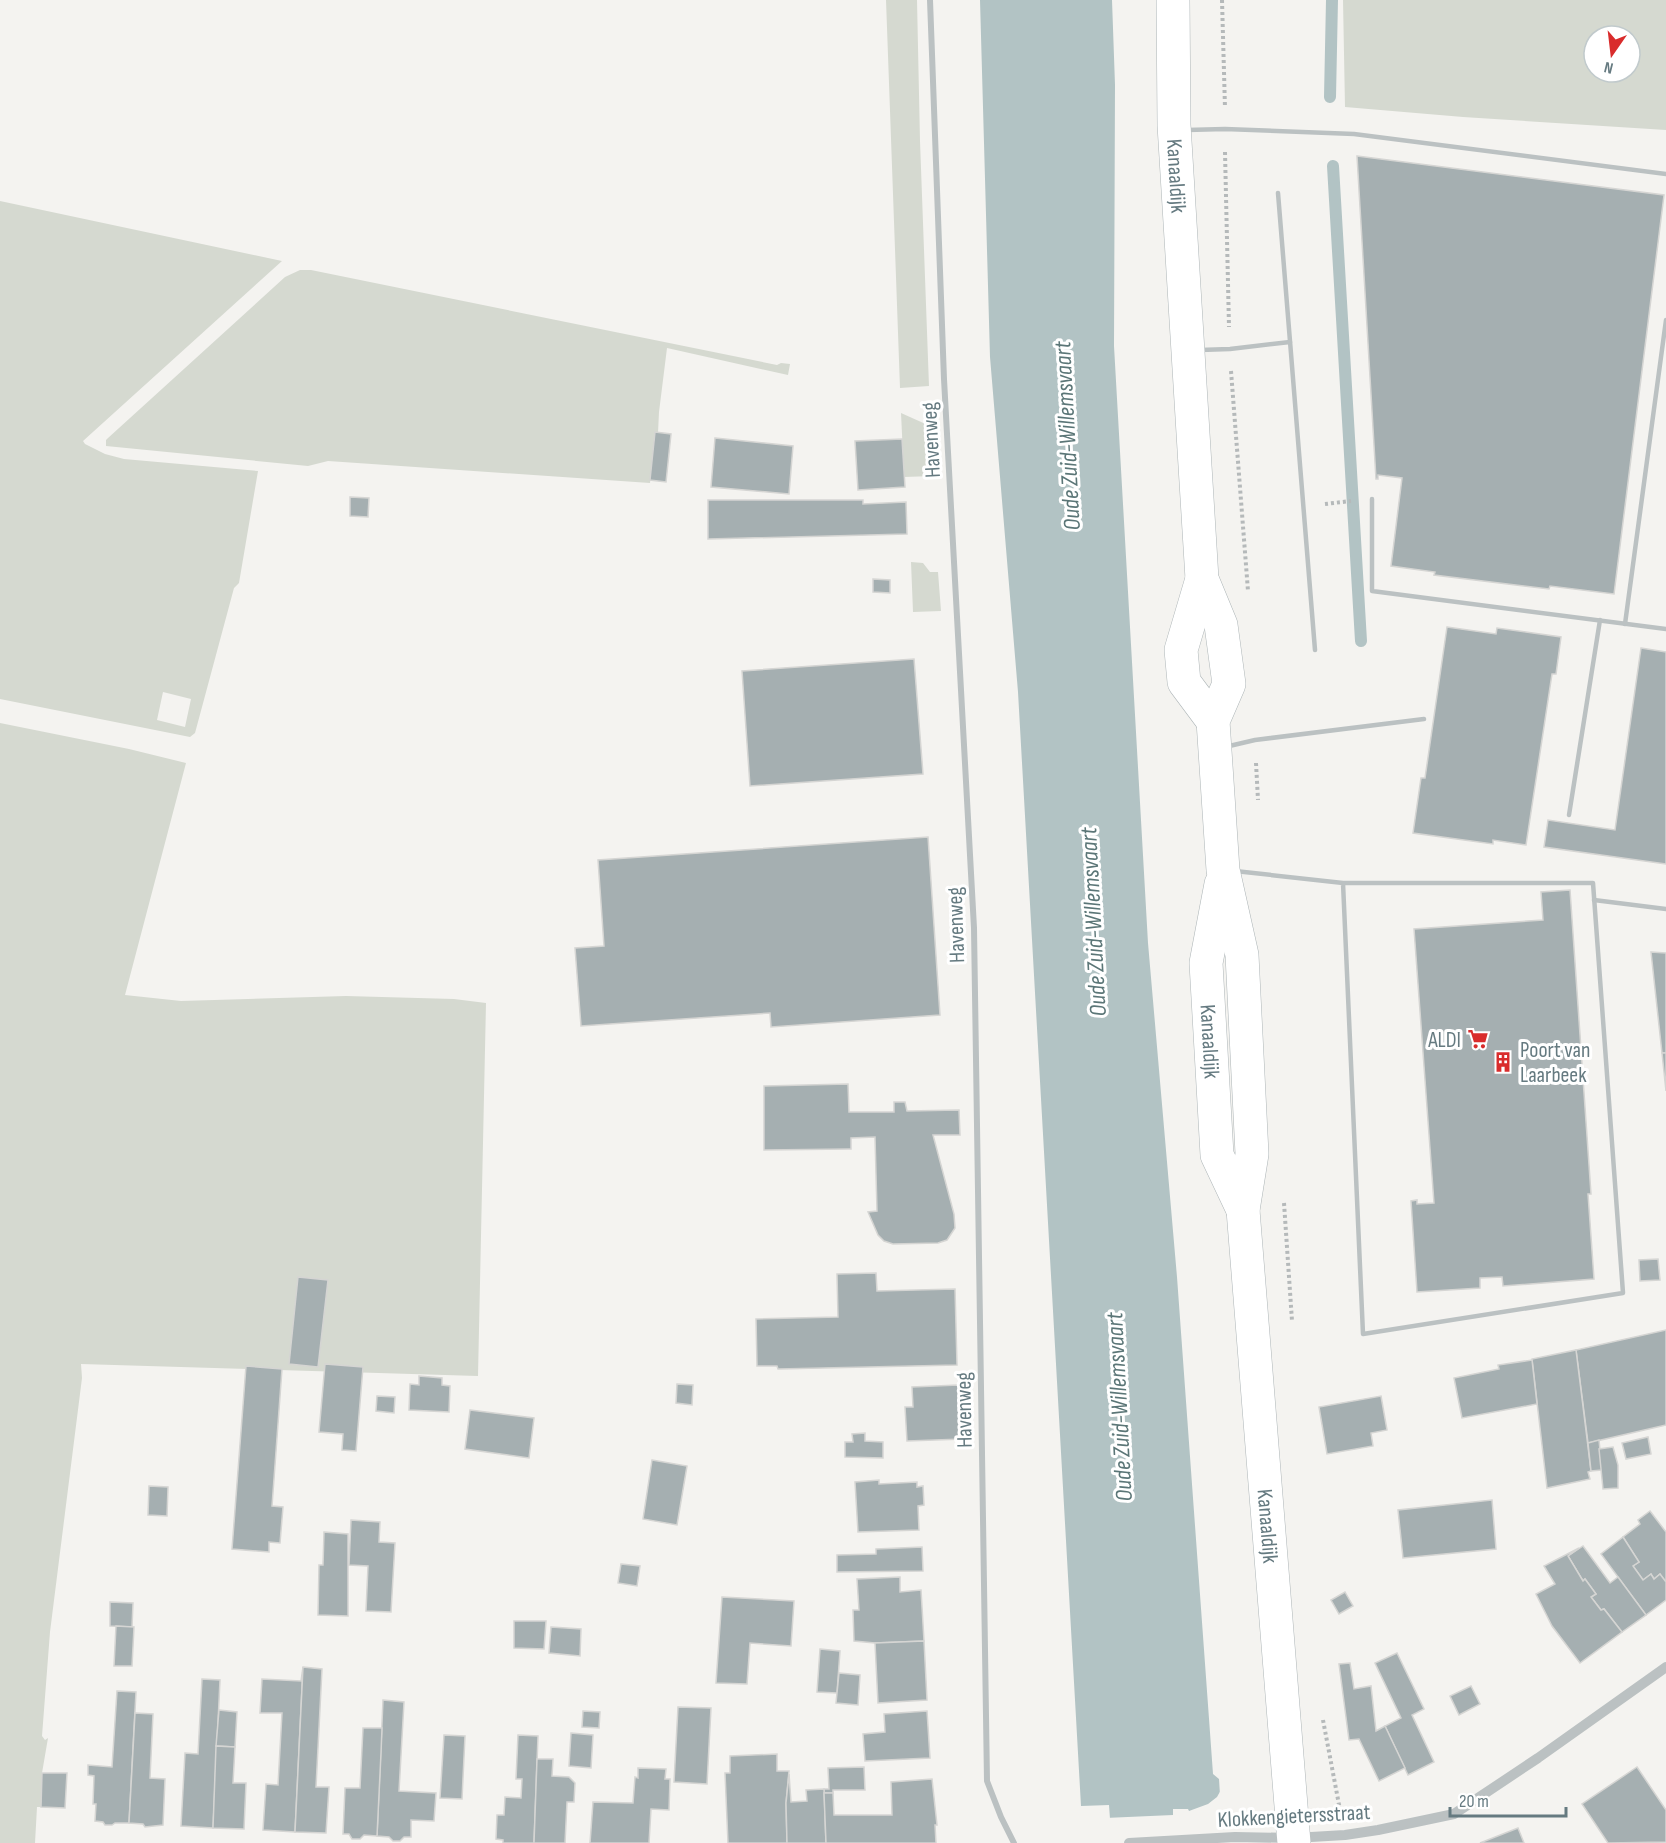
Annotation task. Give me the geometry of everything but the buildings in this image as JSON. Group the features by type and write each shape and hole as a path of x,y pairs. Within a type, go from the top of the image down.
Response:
{"main road":[{"name":"Kanaaldijk","path":"1173,0 1175,130 1202,579 1221,625 1228,684 1214,735 1223,870 1242,955 1252,1154 1242,1210 1294,1841"},
{"name":"Kanaaldijk","path":"1202,579 1180,650 1184,682 1214,735"}],"street":[{"name":"Havenweg","path":"930,0 944,379 974,928 987,1781 1001,1818 1014,1843"},
{"name":"Klokkengietersstraat","path":"1129,1843 1235,1838 1294,1841 1361,1834 1454,1814 1538,1758 1666,1667"}],"lane":[{"path":"1175,130 1225,129 1354,134 1666,174"},
{"path":"1278,193 1315,651"},
{"path":"1625,624 1666,320"},
{"path":"1188,350 1230,349 1290,342"},
{"path":"1372,499 1372,591 1666,629"},
{"path":"1569,815 1600,620"},
{"path":"1214,735 1255,740 1424,719"},
{"path":"1223,870 1343,883 1593,883 1623,1293 1363,1334 1343,883"},
{"path":"1594,900 1666,909"}],"path":[{"path":"1303,507 1372,499"}],"shaded area":[{"path":"886,0 917,0 929,386 900,388"},
{"path":"1343,0 1666,0 1666,130 1345,107"},
{"path":"0,201 282,261 83,441 105,454 124,459 258,471 239,583 234,588 195,733 190,737 0,699","holes":["163,692 191,699 185,727 157,720"]},
{"path":"300,270 311,270 777,365 790,364 788,375 667,348 650,483 328,461 308,466 106,446 108,438 285,277"},
{"path":"901,413 930,426 933,476 904,477"},
{"path":"911,562 923,563 930,572 938,572 941,611 913,612"},
{"path":"0,723 186,763 125,995 181,1001 346,996 454,999 486,1003 478,1376 81,1364 82,1378 50,1632 42,1736 45,1740 48,1738 42,1773 41,1807 37,1807 35,1843 0,1843"}],"water":[{"name":"Oude Zuid-Willemsvaart","path":"980,0 1112,0 1115,85 1114,346 1148,943 1177,1277 1213,1774 1219,1779 1223,1843 1110,1819 1109,1805 1081,1806 1018,692 990,357"}],"pier":[{"path":"1222,1788 1226,1843 1106,1843 1105,1818 1173,1815 1173,1809 1188,1809 1189,1811 1208,1804 1217,1797"}],"waterway":[{"path":"1330,97 1332,0"},
{"path":"1333,166 1361,641"}],"place":[{"name":"ALDI","path":"1478,1039"},
{"name":"Poort van Laarbeek","path":"1503,1062"}]}
